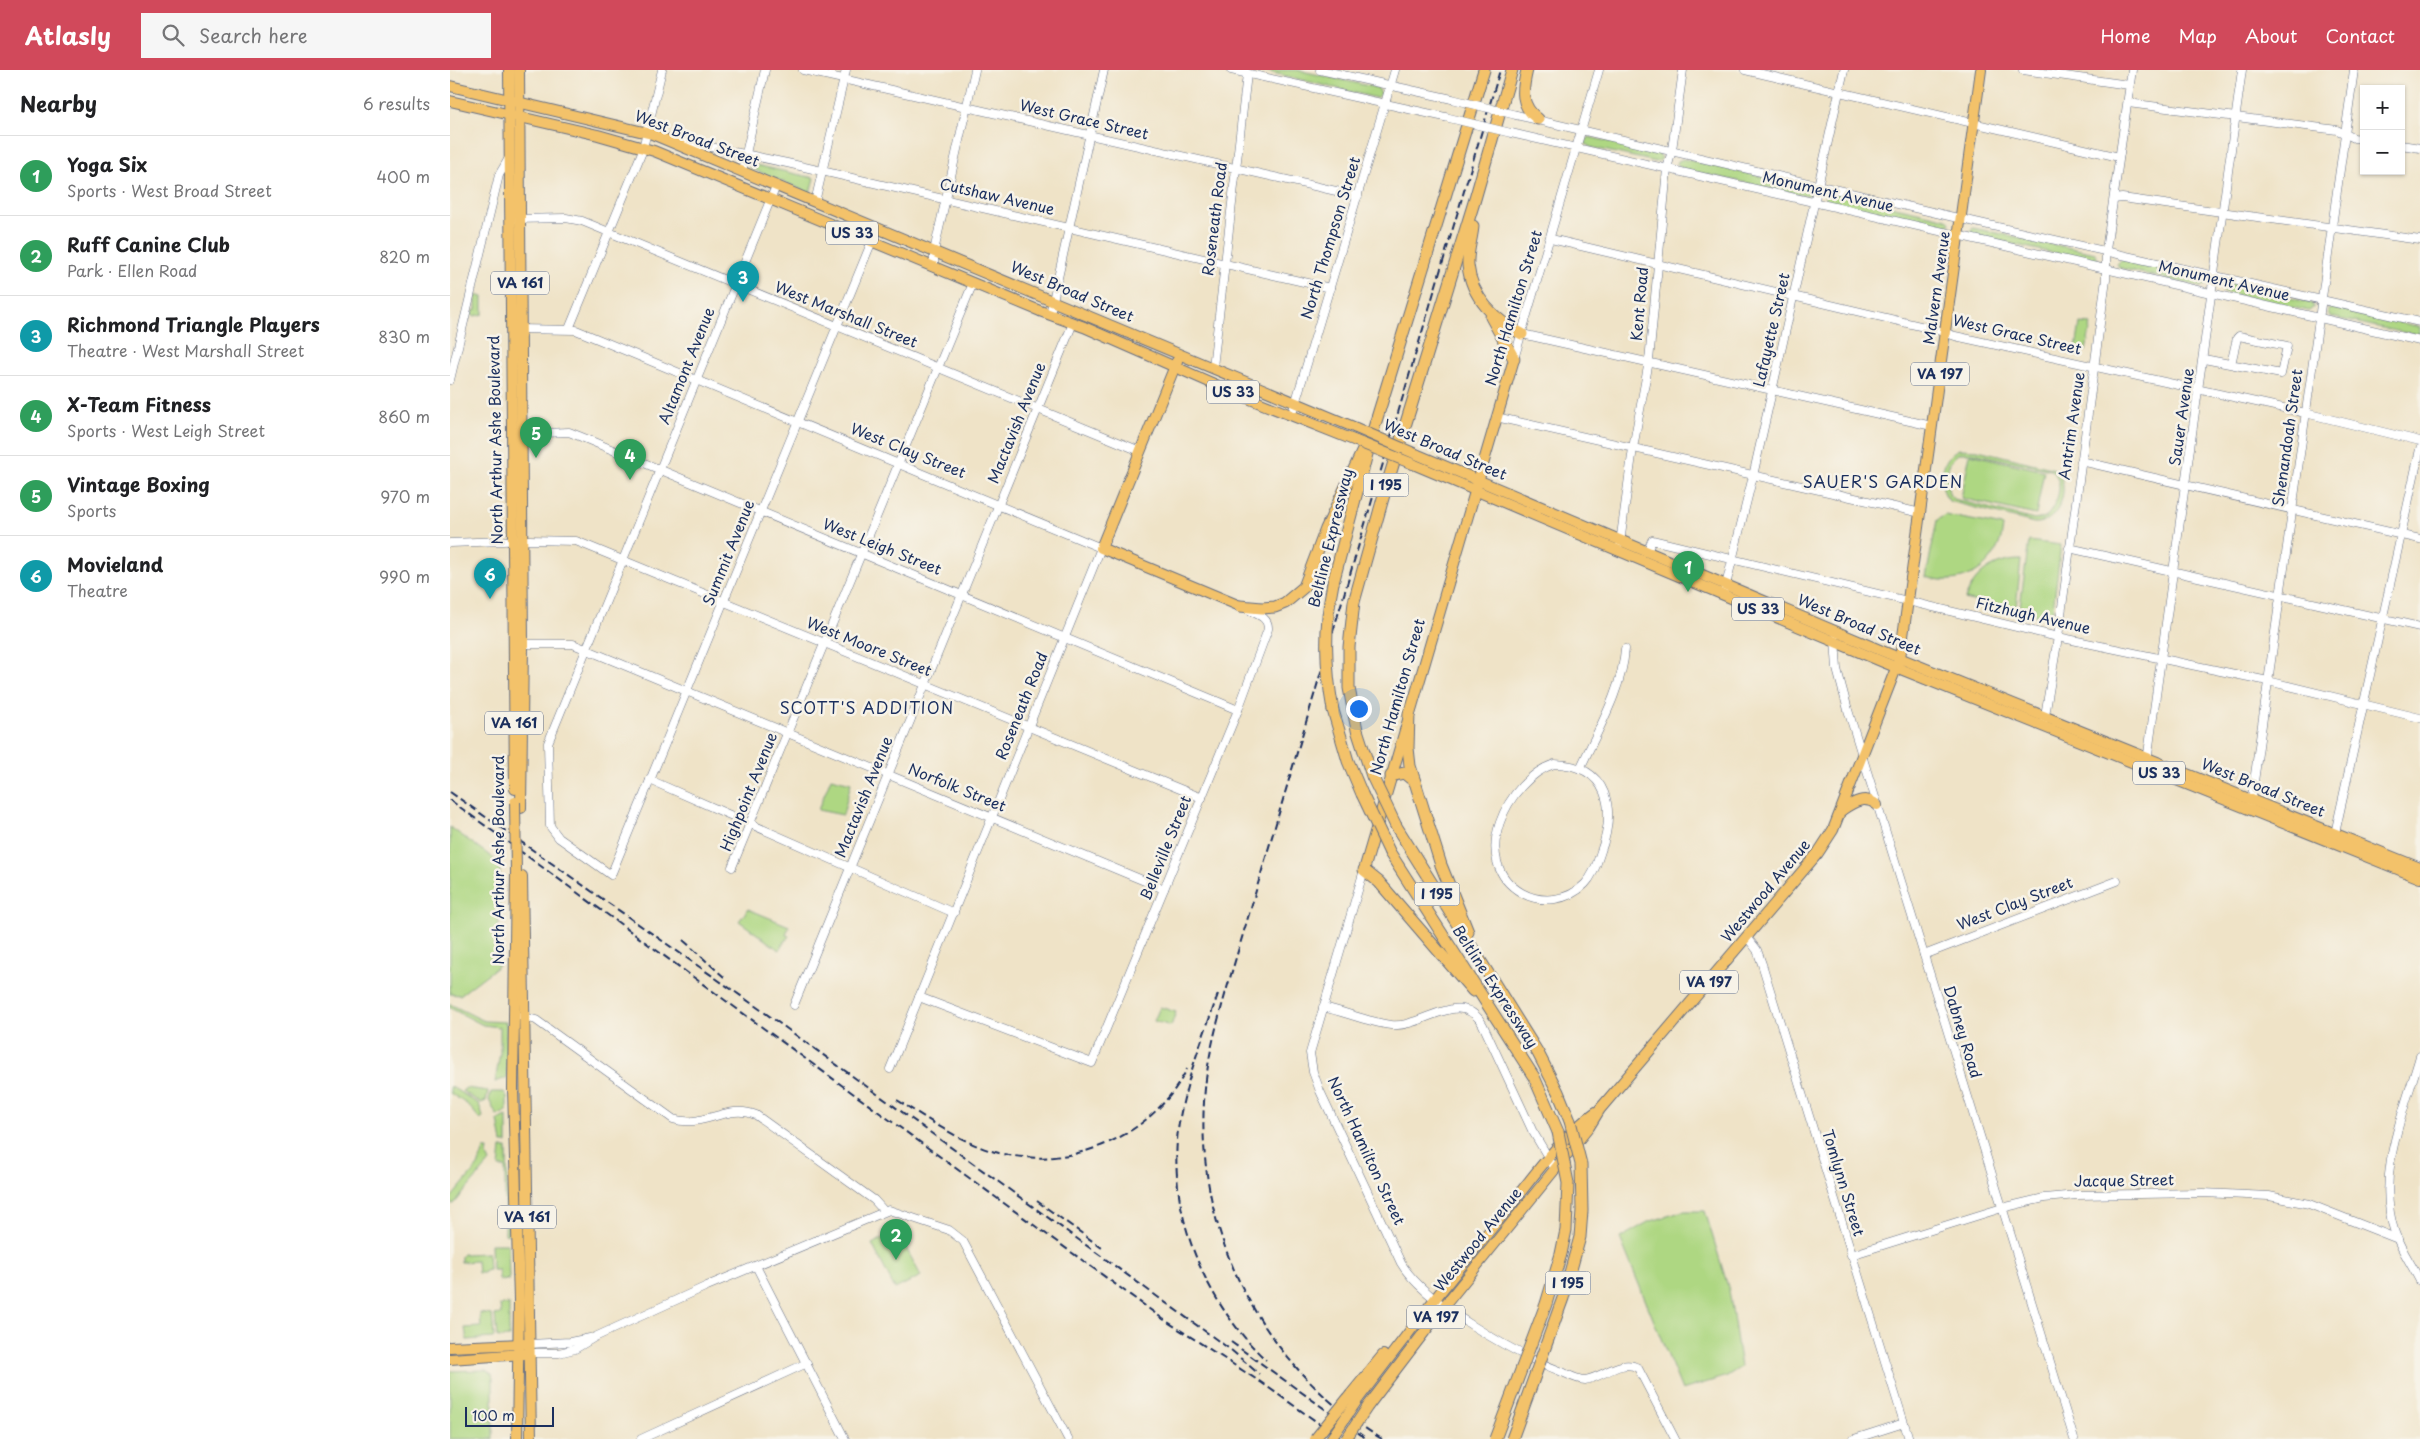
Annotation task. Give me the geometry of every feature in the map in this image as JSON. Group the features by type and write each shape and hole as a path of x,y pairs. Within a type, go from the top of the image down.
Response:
{"highway":[{"name":"Beltline Expressway","path":"1484,70 1373,431 1333,583 1325,631 1325,661 1333,710 1348,760 1390,853 1534,1077 1558,1132 1568,1183 1566,1230 1562,1254 1546,1304 1495,1439"},
{"name":"Beltline Expressway","path":"1512,70 1475,199 1384,491 1353,610 1348,647 1349,688 1357,730 1372,776 1396,826 1538,1053 1570,1121 1581,1164 1582,1211 1580,1237 1563,1298 1512,1439"},
{"path":"1527,70 1522,97 1527,109 1538,119"},
{"path":"1475,199 1468,265 1473,284 1509,346 1514,359"},
{"path":"1484,304 1508,327 1522,334"},
{"path":"1240,606 1262,608 1286,604 1304,586 1326,529 1373,431"},
{"path":"1408,713 1410,766 1440,865 1480,961"},
{"path":"1391,776 1404,773 1416,783"},
{"path":"1364,870 1379,882 1500,1023"}],"main road":[{"name":"North Arthur Ashe Boulevard","path":"509,70 514,101 514,219 509,329 516,434"},
{"name":"North Arthur Ashe Boulevard","path":"514,101 519,70"},
{"name":"Malvern Avenue","path":"1899,663 1962,219 1980,70"},
{"name":"West Broad Street","path":"450,86 652,134 1181,353 1356,428 1414,459 1836,637 2334,838 2420,868"},
{"name":"West Broad Street","path":"450,101 643,147 972,283 1073,322 1356,441 1414,459"},
{"name":"North Arthur Ashe Boulevard","path":"514,116 509,158 514,194"},
{"name":"North Arthur Ashe Boulevard","path":"514,219 521,329 516,434 518,805 525,1016 524,1349 517,1426 518,1439"},
{"name":"Roseneath Road","path":"1101,548 1181,353"},
{"name":"North Hamilton Street","path":"1364,870 1408,713 1514,359"},
{"name":"West Broad Street","path":"1620,546 1647,552 1725,590"},
{"name":"West Clay Street","path":"1101,548 1240,606"},
{"name":"Westwood Avenue","path":"1346,1439 1368,1406 1445,1305 1589,1127 1600,1109 1818,853 1833,830 1842,810 1899,663"},
{"path":"1842,810 1862,800 1872,801 1877,806"},
{"name":"West Broad Street","path":"2334,838 2420,878"},
{"name":"North Arthur Ashe Boulevard","path":"519,875 514,1016 514,1144 530,1439"},
{"name":"Westwood Avenue","path":"1315,1439 1354,1396 1400,1334 1428,1306 1549,1159 1582,1122 1600,1109"},
{"path":"450,1347 524,1349"},
{"path":"450,1359 524,1349"},
{"path":"1330,1439 1354,1396"}],"street":[{"path":"569,329 643,147 652,134 662,70"},
{"path":"742,172 765,70"},
{"name":"West Grace Street","path":"804,70 1358,196"},
{"path":"815,202 846,70"},
{"path":"934,267 934,251 975,70"},
{"path":"1050,314 1104,70"},
{"name":"Monument Avenue","path":"1231,70 1248,71 1575,148 2106,267 2420,341"},
{"name":"Monument Avenue","path":"1320,70 1672,150 1962,219 2420,322"},
{"name":"North Thompson Street","path":"1292,414 1395,70"},
{"name":"North Hamilton Street","path":"1514,359 1551,239 1575,148 1599,70"},
{"name":"Kent Road","path":"1620,546 1633,448 1649,361 1667,169 1672,150 1683,70"},
{"path":"1745,70 2119,156"},
{"name":"Lafayette Street","path":"1725,590 1753,476 1844,70"},
{"path":"2023,70 2129,85"},
{"name":"Antrim Avenue","path":"2044,721 2058,637 2094,366 2106,267 2106,250 2132,70"},
{"name":"Sauer Avenue","path":"2147,763 2163,661 2242,70"},
{"name":"Shenandoah Street","path":"2250,804 2354,70"},
{"name":"Roseneath Road","path":"1212,367 1248,71"},
{"path":"2128,103 2336,130 2360,139"},
{"name":"Cutshaw Avenue","path":"652,134 822,171 1330,288"},
{"path":"2405,146 2420,148"},
{"path":"450,380 501,170 509,158"},
{"name":"Altamont Avenue","path":"611,875 551,830 548,817 547,752 559,712 624,560 776,186"},
{"path":"494,198 500,194 514,194"},
{"path":"2114,199 2122,198 2332,226 2420,240"},
{"name":"West Marshall Street","path":"514,219 575,219 1140,451"},
{"name":"West Grace Street","path":"1551,239 1657,266 1794,296 1945,333 2306,413 2420,442"},
{"name":"Summit Avenue","path":"611,875 872,241"},
{"name":"Highpoint Avenue","path":"732,867 972,283"},
{"name":"Mactavish Avenue","path":"794,1005 1073,322"},
{"name":"West Clay Street","path":"509,329 569,329 1101,548"},
{"path":"1522,334 1932,426"},
{"path":"2204,358 2231,364 2281,374 2287,346 2239,336 2231,364"},
{"path":"1497,415 1753,476 1921,513"},
{"name":"West Leigh Street","path":"516,434 569,432 760,513 961,594 1238,710"},
{"path":"2334,838 2420,449"},
{"path":"2081,461 2186,486 2292,508 2420,539"},
{"path":"450,542 517,540"},
{"name":"West Moore Street","path":"517,540 576,541 1202,798"},
{"name":"Fitzhugh Avenue","path":"1647,552 1652,540 2058,637 2163,661 2268,681 2363,706 2420,718"},
{"name":"Roseneath Road","path":"890,1069 1101,548"},
{"path":"2069,548 2420,627"},
{"name":"West Clay Street","path":"1240,606 1267,621 1269,626 1264,642"},
{"name":"Dabney Road","path":"1836,637 1842,688 1877,806 2074,1439"},
{"name":"Belleville Street","path":"919,997 1092,1063 1238,710 1264,642"},
{"name":"Norfolk Street","path":"518,644 573,644 1164,889"},
{"path":"1580,769 1616,690 1624,666 1625,649"},
{"path":"1554,764 1568,764 1580,769 1591,775 1601,784 1606,794 1608,807 1604,844 1594,869 1586,884 1562,897 1552,901 1528,896 1515,889 1507,880 1498,864 1494,848 1495,833 1512,800 1528,779 1540,768 1554,764"},
{"path":"650,780 751,822 954,913"},
{"name":"North Hamilton Street","path":"1364,870 1310,1053 1313,1072 1320,1091 1404,1268 1410,1277 1434,1298 1515,1352 1585,1380 1628,1364 1634,1366 1642,1372 1675,1439"},
{"name":"West Clay Street","path":"1924,955 2117,880"},
{"name":"Tomlynn Street","path":"1747,937 1757,950 1762,964 1909,1439"},
{"path":"1323,1007 1392,1025 1407,1023 1453,1008 1465,1008 1474,1012 1483,1025 1532,1130 1555,1169"},
{"path":"514,1016 525,1016 536,1020 673,1118 692,1122 740,1111 756,1115 874,1200 884,1211"},
{"path":"2420,1056 2390,1167 2389,1205 2398,1239 2420,1281"},
{"name":"Jacque Street","path":"1851,1256 2002,1208 2032,1200 2068,1196 2245,1193 2309,1204 2398,1239"},
{"path":"524,1349 595,1337 714,1282 884,1211 894,1211 943,1227 953,1232 963,1241 1068,1439"},
{"path":"756,1266 845,1439"},
{"path":"641,1439 806,1363"},
{"path":"1854,1439 1904,1423"}],"green space":[{"path":"1261,70 1297,70 1378,88 1381,94 1376,98"},
{"path":"1589,137 1659,153 1662,159 1656,162 1590,147 1585,143"},
{"path":"1683,159 1808,187 1811,193 1806,196 1682,169 1677,164 1678,161"},
{"path":"751,164 814,178 810,193 750,168"},
{"path":"1831,192 1947,219 1950,223 1948,226 1920,220 1908,220 1826,201 1825,194"},
{"path":"1973,228 2095,253 2098,259 2093,262 1972,235 1970,232"},
{"path":"2122,259 2204,278 2206,284 2201,287 2120,268 2117,264"},
{"path":"2228,283 2311,303 2314,307 2309,311 2223,292 2222,286"},
{"path":"476,295 483,297 483,314 475,316 471,314 476,309"},
{"path":"2334,307 2420,327 2420,334 2401,332 2331,317 2328,310"},
{"path":"2080,323 2091,324 2086,351 2076,349"},
{"path":"1959,449 1978,450 2055,469 2063,484 2061,503 2050,518 2043,522 2034,523 1949,501 1943,488 1942,472 1948,458","holes":["1960,453 1972,453 2051,470 2056,475 2059,488 2053,508 2045,518 2034,520 1954,499 1950,496 1947,484 1948,467 1951,461"]},
{"path":"1970,454 2044,471 2036,515 1961,498"},
{"path":"1945,515 2003,526 1995,553 1987,563 1978,571 1954,580 1926,577 1937,520"},
{"path":"2029,541 2061,545 2052,617 2019,613"},
{"path":"2021,560 2016,608 2011,611 1965,599 1974,582 1986,570 2002,563"},
{"path":"831,778 851,783 843,815 818,810"},
{"path":"450,827 500,863 498,966 460,995 450,994"},
{"path":"748,909 789,926 786,935 789,936 779,950 739,921"},
{"path":"450,1004 484,1021 506,1022 507,1078 495,1082 500,1053 500,1027 483,1025 450,1008"},
{"path":"1160,1007 1176,1012 1171,1026 1154,1021"},
{"path":"450,1086 479,1104 483,1117 480,1119 468,1105 450,1093"},
{"path":"466,1088 488,1091 486,1101 481,1103 462,1091"},
{"path":"491,1092 504,1092 507,1097 507,1111 497,1116 489,1100"},
{"path":"507,1116 507,1143 502,1143 498,1120"},
{"path":"501,1148 507,1148 508,1235 505,1234 505,1167 499,1167"},
{"path":"484,1149 488,1149 487,1156 490,1162 454,1204 450,1204 450,1199 478,1166"},
{"path":"1684,1211 1705,1211 1729,1290 1741,1367 1727,1376 1682,1390 1620,1238 1648,1222"},
{"path":"897,1231 921,1276 895,1289 872,1244"},
{"path":"491,1244 508,1244 509,1280 499,1280 499,1270 492,1270"},
{"path":"488,1253 489,1270 484,1271 484,1273 478,1273 477,1261 461,1262 463,1254"},
{"path":"509,1304 509,1337 497,1338 495,1315 501,1314 500,1305"},
{"path":"480,1313 492,1315 494,1336 493,1338 467,1340 465,1328 481,1327"},
{"path":"486,1370 492,1374 493,1379 493,1439 450,1439 450,1371"}],"railway":[{"path":"1382,1439 1341,1410 1304,1376 1273,1338 1246,1296 1226,1250 1212,1203 1205,1153 1205,1087 1212,1045 1227,988 1500,70"},
{"path":"450,792 761,1010 1231,1350 1259,1374"},
{"path":"450,800 1163,1319 1262,1383 1341,1439"},
{"path":"683,940 724,977"},
{"path":"1218,994 1183,1101 1176,1150 1178,1184 1183,1217 1193,1249 1206,1280 1223,1309 1243,1336 1266,1360"},
{"path":"897,1100 944,1129 982,1148 1023,1157 1051,1157 1079,1153 1106,1144 1130,1131 1153,1114 1172,1093 1187,1069"},
{"path":"1037,1201 1102,1248"},
{"path":"1231,1342 1367,1439"}],"place":[{"name":"Richmond Triangle Players","path":"743,302"},
{"name":"Vintage Boxing","path":"536,458"},
{"name":"X-Team Fitness","path":"630,480"},
{"name":"Yoga Six","path":"1688,592"},
{"name":"Movieland","path":"490,599"},
{"name":"Ruff Canine Club","path":"896,1260"}],"district":[{"name":"SAUER'S GARDEN","path":"1883,482"},
{"name":"SCOTT'S ADDITION","path":"867,708"}]}
